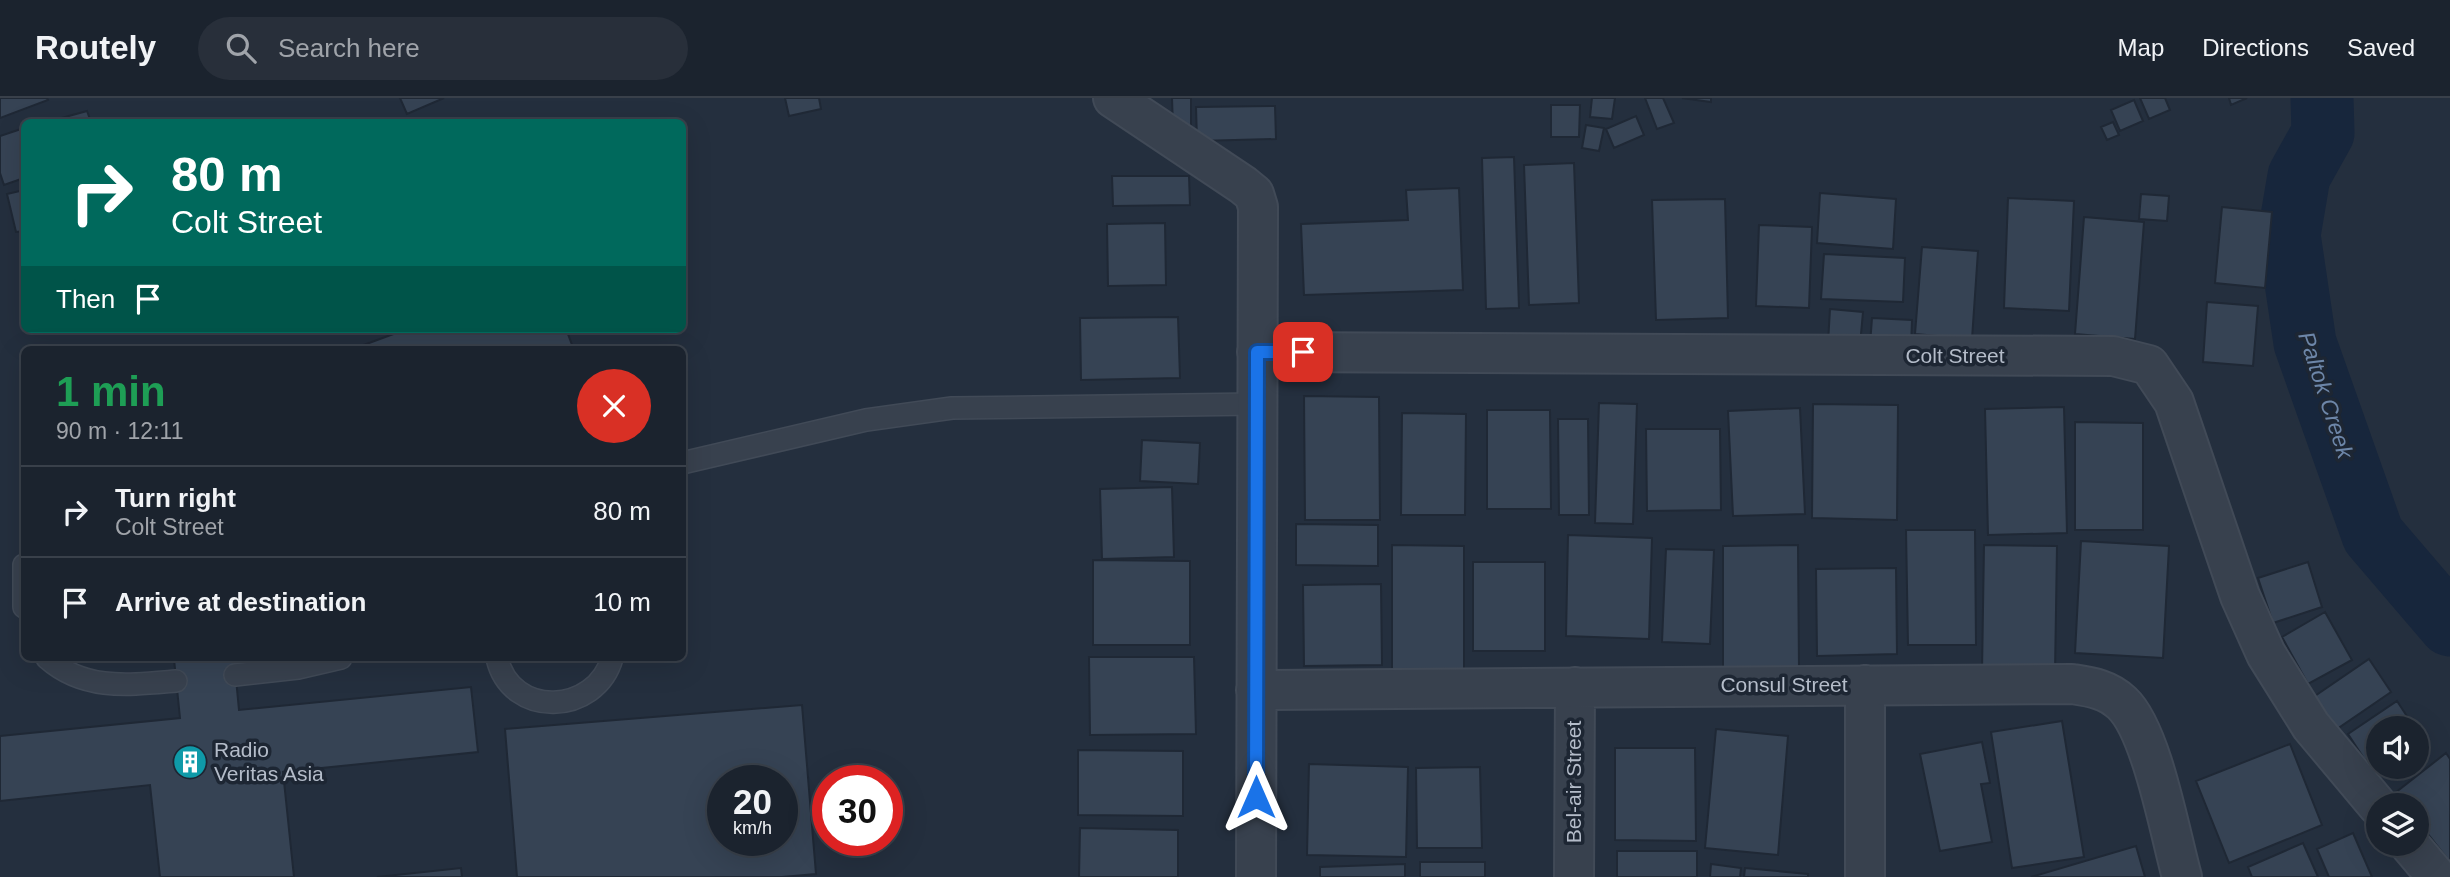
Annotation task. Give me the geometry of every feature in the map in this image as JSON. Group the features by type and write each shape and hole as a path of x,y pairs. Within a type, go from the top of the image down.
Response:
{"street":[{"path":"1114,98 1254,194 1258,206 1256,877"},
{"name":"Colt Street","path":"1257,352 2113,356 2149,365 2174,402 2240,596 2266,654 2311,726 2367,793"},
{"name":"Consul Street","path":"1256,690 2072,684 2099,688 2121,702 2140,729 2182,877"},
{"path":"1865,685 1865,877"},
{"name":"Bel-air Street","path":"1574,877 1575,687"},
{"path":"2419,856 2437,877"}],"lane":[{"path":"686,462 866,420 952,408 1257,404"},
{"path":"51,661 78,679 104,684 176,681"},
{"path":"235,675 298,668 328,661"},
{"path":"498,661 509,683 525,695 543,703 563,703 582,698 598,686 610,661"}],"building":[{"path":"0,98 47,98 48,100 0,118"},
{"path":"400,98 444,98 407,114"},
{"path":"785,98 819,98 821,109 789,116"},
{"path":"1172,98 1191,98 1191,128 1173,128"},
{"path":"1592,98 1615,98 1612,119 1590,117"},
{"path":"1645,98 1663,98 1674,123 1657,129"},
{"path":"1682,98 1711,98 1711,102"},
{"path":"2140,98 2165,98 2170,110 2149,119"},
{"path":"2229,98 2247,98 2231,105"},
{"path":"2134,100 2143,121 2120,131 2111,110"},
{"path":"1551,105 1580,105 1579,137 1551,137"},
{"path":"1275,106 1276,139 1197,141 1196,107"},
{"path":"87,111 90,119 58,119"},
{"path":"1636,116 1644,135 1614,148 1606,129"},
{"path":"2113,122 2119,135 2107,140 2101,127"},
{"path":"1586,125 1604,128 1599,151 1582,148"},
{"path":"21,129 21,179 4,185 0,173 0,136"},
{"path":"1514,157 1519,308 1486,309 1482,158"},
{"path":"1574,163 1579,303 1529,305 1524,165"},
{"path":"1112,176 1189,176 1190,205 1113,206"},
{"path":"1459,188 1463,290 1304,295 1301,224 1408,220 1406,190"},
{"path":"21,191 21,231 16,232 7,194"},
{"path":"1820,193 1896,199 1893,249 1817,243"},
{"path":"2141,194 2169,196 2167,221 2139,219"},
{"path":"2008,198 2074,201 2069,311 2004,308"},
{"path":"1725,199 1728,318 1656,320 1652,200"},
{"path":"2222,207 2272,212 2265,288 2215,283"},
{"path":"2084,217 2144,222 2135,339 2075,334"},
{"path":"1165,223 1166,285 1108,286 1107,224"},
{"path":"1759,225 1812,227 1809,308 1756,306"},
{"path":"1922,247 1978,251 1972,339 1915,334"},
{"path":"1824,254 1905,258 1903,302 1821,299"},
{"path":"2207,302 2258,306 2253,366 2203,362"},
{"path":"1830,309 1863,312 1860,345 1828,343"},
{"path":"1178,317 1180,378 1081,380 1080,318"},
{"path":"1872,318 1912,320 1911,348 1870,345"},
{"path":"396,333 568,333 572,346 361,346"},
{"path":"1304,396 1379,397 1380,520 1305,520"},
{"path":"1599,403 1637,404 1633,524 1595,523"},
{"path":"1813,404 1898,405 1897,520 1812,518"},
{"path":"2064,407 2067,533 1988,535 1985,409"},
{"path":"1800,408 1805,514 1733,516 1728,411"},
{"path":"1487,410 1550,410 1551,509 1487,509"},
{"path":"1402,413 1466,414 1465,515 1401,515"},
{"path":"1558,419 1588,419 1589,515 1559,515"},
{"path":"2075,422 2143,423 2143,530 2075,530"},
{"path":"1646,429 1720,429 1721,510 1647,511"},
{"path":"1142,440 1200,443 1198,484 1140,481"},
{"path":"1172,487 1174,557 1102,559 1100,489"},
{"path":"1296,524 1378,525 1378,566 1296,565"},
{"path":"1906,530 1975,530 1976,645 1908,645"},
{"path":"1568,535 1652,538 1649,639 1566,636"},
{"path":"2081,541 2169,546 2163,658 2075,653"},
{"path":"1392,545 1464,546 1464,673 1392,673"},
{"path":"1798,545 1799,669 1723,670 1723,546"},
{"path":"1984,545 2057,546 2055,673 1982,672"},
{"path":"1666,549 1714,550 1710,644 1662,642"},
{"path":"1093,560 1190,561 1190,645 1093,645"},
{"path":"1473,562 1545,562 1545,651 1473,651"},
{"path":"2308,562 2322,607 2273,623 2258,578"},
{"path":"1896,568 1897,654 1817,656 1816,569"},
{"path":"1381,584 1382,665 1304,666 1303,585"},
{"path":"2325,612 2352,660 2308,684 2282,637"},
{"path":"1089,657 1194,657 1196,734 1090,735"},
{"path":"2369,659 2391,692 2334,731 2312,698"},
{"name":"Radio Veritas Asia","path":"174,661 234,661 239,710 471,687 478,752 283,772 294,877 160,877 150,785 0,801 0,736 180,718"},
{"path":"2397,701 2407,716 2375,716"},
{"path":"802,705 812,856 815,856 816,874 782,877 517,877 505,729"},
{"path":"2062,721 2084,857 2012,868 1991,732"},
{"path":"2366,722 2366,759 2365,760 2348,734"},
{"path":"1716,729 1788,736 1778,855 1705,848"},
{"path":"1982,742 1990,783 1981,784 1992,842 1940,851 1920,754"},
{"path":"2290,744 2322,825 2229,863 2196,781"},
{"path":"1615,748 1695,748 1696,841 1615,840"},
{"path":"1078,750 1183,751 1183,816 1078,815"},
{"path":"2446,753 2450,759 2450,862 2429,835 2429,793 2395,793 2413,779 2429,779 2429,766"},
{"path":"1309,764 1408,767 1406,857 1307,855"},
{"path":"1480,767 1482,848 1417,848 1416,768"},
{"path":"1080,828 1178,830 1178,877 1079,877"},
{"path":"2353,833 2372,877 2329,877 2317,849"},
{"path":"2303,843 2318,877 2252,877 2248,867"},
{"path":"2136,846 2145,877 2031,877"},
{"path":"1617,851 1697,851 1697,877 1617,877"},
{"path":"1420,862 1485,862 1485,877 1420,877"},
{"path":"1405,864 1405,877 1320,877 1320,867"},
{"path":"1711,864 1741,868 1740,877 1710,877"},
{"path":"461,868 462,877 377,877"},
{"path":"1745,868 1808,874 1808,877 1744,877"}],"waterway":[{"name":"Paltok Creek","path":"2322,98 2323,133 2299,176 2289,235 2305,343 2373,535 2450,625"}],"place":[{"name":"Radio Veritas Asia","path":"190,762"}],"route":[{"path":"1256,797 1257,352 1303,352"}]}
